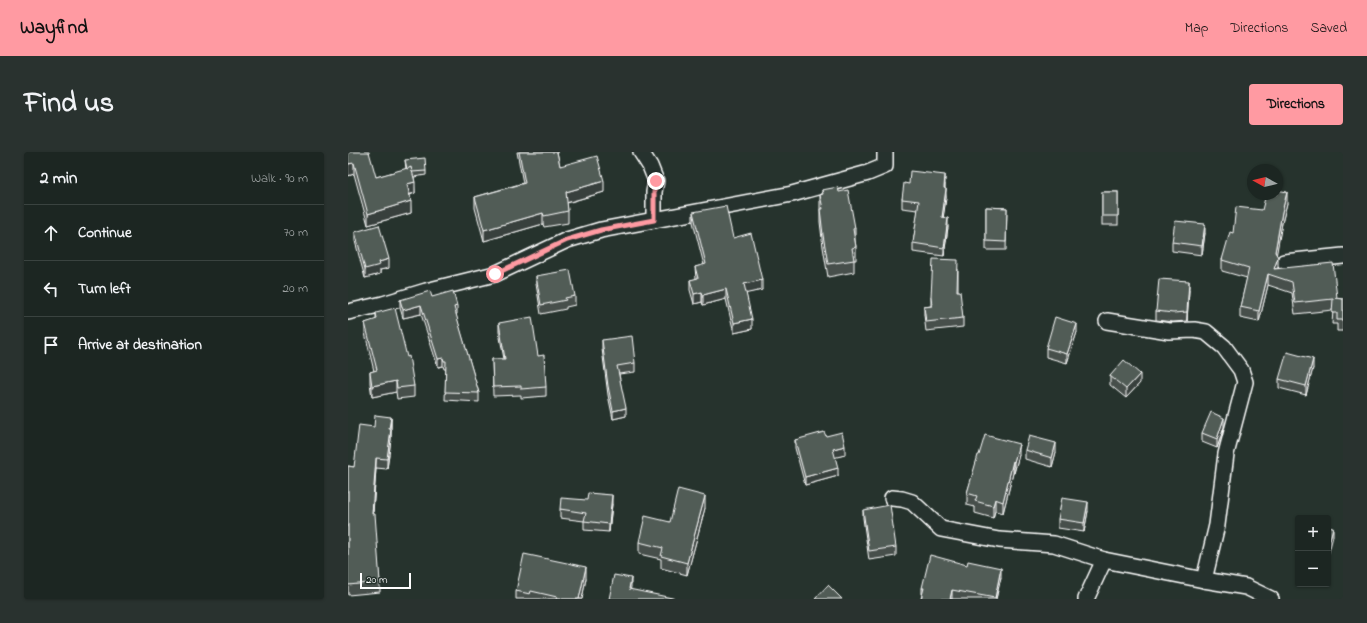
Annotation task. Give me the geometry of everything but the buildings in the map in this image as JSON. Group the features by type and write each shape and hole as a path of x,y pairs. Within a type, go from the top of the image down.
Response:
{"street":[{"path":"641,152 650,166 656,181 654,192 654,220"},
{"path":"348,312 495,274 567,240 601,230 792,194 868,173 885,166 884,152"},
{"path":"1284,262 1343,256"},
{"path":"1107,321 1169,331 1194,330 1206,332 1224,347 1241,370 1245,382 1226,454 1217,525 1204,580"},
{"path":"892,498 902,498 912,502 941,529 999,540 1054,544 1104,560 1246,587 1272,599"},
{"path":"1086,599 1104,560"}],"route":[{"path":"495,274 567,240 601,230 654,220 654,192 656,181"}]}
